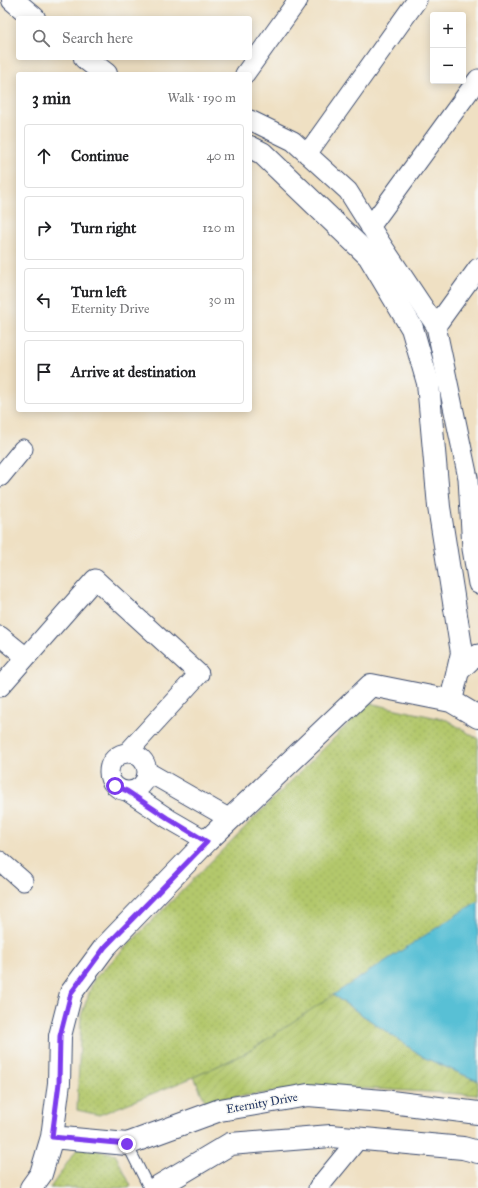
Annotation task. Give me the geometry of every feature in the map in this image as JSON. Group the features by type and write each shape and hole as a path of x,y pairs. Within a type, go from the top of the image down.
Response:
{"street":[{"path":"13,0 32,16"},
{"path":"246,72 298,0"},
{"path":"307,154 417,0"},
{"path":"87,60 103,72"},
{"path":"370,227 478,79"},
{"path":"252,121 293,142 348,191 370,227 436,326 473,472 472,549 478,584"},
{"path":"252,148 262,154 369,256 412,328 428,383 439,507 462,653 451,701"},
{"path":"436,326 478,268"},
{"path":"0,476 23,449"},
{"path":"0,687 95,579 199,674 128,752"},
{"path":"0,636 26,657"},
{"path":"458,672 478,654"},
{"path":"31,1188 41,1174 52,1137 59,1083 60,1036 71,993 105,947 230,819 371,685 451,701 478,717"},
{"path":"127,791 134,790 144,784 148,772 145,760 134,753 128,752 121,753 111,762 109,775 115,786 127,791 207,842"},
{"path":"148,772 230,819"},
{"path":"0,861 22,881"},
{"name":"Eternity Drive","path":"52,1137 127,1144 220,1110 308,1095 383,1101 478,1112"},
{"path":"156,1188 230,1144 331,1136 463,1148 478,1152"},
{"path":"318,1188 359,1138"}],"lane":[{"path":"127,1144 149,1188"}],"green space":[{"path":"369,703 447,720 478,739 478,901 248,1052 194,1077 99,1115 77,1110 81,1016 94,979"},
{"path":"333,995 425,1058 478,1081 478,1095 322,1086 205,1101 194,1077 248,1052"},
{"path":"79,1146 115,1154 131,1186 129,1188 50,1188"}],"water":[{"path":"478,901 478,1081 425,1058 333,995"}],"route":[{"path":"115,786 121,790 127,791 207,842 105,947 71,993 60,1036 59,1083 52,1137 127,1144"}]}
